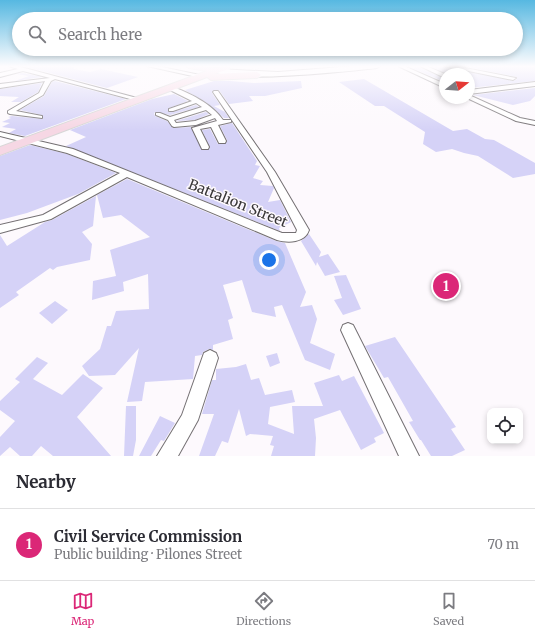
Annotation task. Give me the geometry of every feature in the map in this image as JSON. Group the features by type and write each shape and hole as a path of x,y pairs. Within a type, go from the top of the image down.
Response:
{"main road":[{"path":"0,151 24,139 165,87"},
{"path":"0,146 170,88"}],"street":[{"path":"40,117 10,112 41,94 45,87"},
{"path":"93,87 134,98"},
{"path":"475,91 508,87"},
{"path":"170,88 207,107 217,115 222,123"},
{"name":"Battalion Street","path":"0,134 70,151 281,237 298,237 302,234 302,230 270,172 216,92"},
{"path":"475,100 518,120 535,123"},
{"path":"171,110 196,101"},
{"path":"170,119 207,107"},
{"path":"158,114 170,119 174,125 196,123 217,115"},
{"path":"205,147 196,128 236,120"},
{"path":"214,125 222,141"},
{"path":"0,229 47,217 127,173"},
{"path":"348,330 409,456"},
{"path":"167,456 189,420 210,358"}],"building":[{"path":"12,87 40,87 38,92 21,102 11,102 19,97 0,96 0,89"},
{"path":"49,87 80,87 126,99 25,136 9,133 16,129 2,127 10,123 2,122 11,118 8,117 12,116 43,119 42,115 20,110 44,96"},
{"path":"194,87 302,88 265,96 249,96 253,101 229,104 219,90 214,90 212,93 220,105 214,106 225,112 229,118 224,118 207,103 185,90"},
{"path":"347,87 378,87 453,131 467,129 485,139 494,140 535,163 535,174 513,178 478,156 452,149 436,152 423,144 425,132 384,106 375,106"},
{"path":"535,88 535,96 530,101 513,105 475,95"},
{"path":"174,94 188,101 169,108 168,112 173,112 196,105 199,107 170,115 156,112 154,113 155,116 167,121 173,128 191,127 202,150 208,150 210,148 202,130 210,129 218,144 225,144 227,140 220,126 232,123 257,161 255,165 260,166 253,178 263,181 260,185 273,186 274,188 268,202 280,200 291,222 279,228 280,231 66,146 86,137 70,130 152,99"},
{"path":"206,112 209,114 195,120 176,121"},
{"path":"30,145 67,154 116,173 78,194 27,213 0,220 0,156"},
{"path":"127,179 276,241 285,243 306,292 300,307 312,305 317,319 310,343 335,354 330,370 305,360 282,305 274,307 276,317 252,312 242,280 223,285 233,318 228,320 233,339 213,345 213,350 209,349 203,352 202,355 195,356 193,379 145,382 142,401 127,402 139,348 115,375 89,376 82,366 100,349 107,326 111,326 116,311 149,309 148,274 123,282 124,291 92,300 93,281 116,276 110,250 150,237 121,215 103,218 97,195"},
{"path":"96,196 93,226 82,232 92,244 90,260 57,267 53,270 50,268 16,292 19,295 0,308 0,235 7,246 45,222 52,220"},
{"path":"309,234 321,252 319,257 328,254 340,272 325,276 317,262 316,266 301,241"},
{"path":"346,275 361,309 343,315 334,300 342,298 334,276"},
{"path":"55,301 68,310 52,324 39,313"},
{"path":"395,337 456,427 451,429 465,450 452,456 431,456 420,440 409,422 413,421 388,377 384,378 365,346"},
{"path":"277,353 280,363 270,367 266,356"},
{"path":"37,357 48,363 33,379 62,395 83,374 103,388 77,417 111,456 53,456 41,446 32,456 20,456 10,447 0,456 0,437 15,421 0,410 0,401 20,382 15,379"},
{"path":"246,364 251,380 259,378 265,395 292,390 295,402 270,407 268,424 294,434 292,406 323,406 314,383 339,375 342,381 354,376 384,433 374,438 376,442 361,450 340,410 314,419 316,438 315,456 271,456 274,446 270,445 273,436 250,434 246,436 239,409 228,443 222,441 215,456 199,456 214,414 202,414 212,380 216,380 216,369 236,367"},
{"path":"126,406 136,406 136,440 133,456 124,456"},
{"path":"160,416 175,423 164,441 161,440 151,456 139,456"}],"place":[{"name":"Civil Service Commission","path":"446,286"}]}
